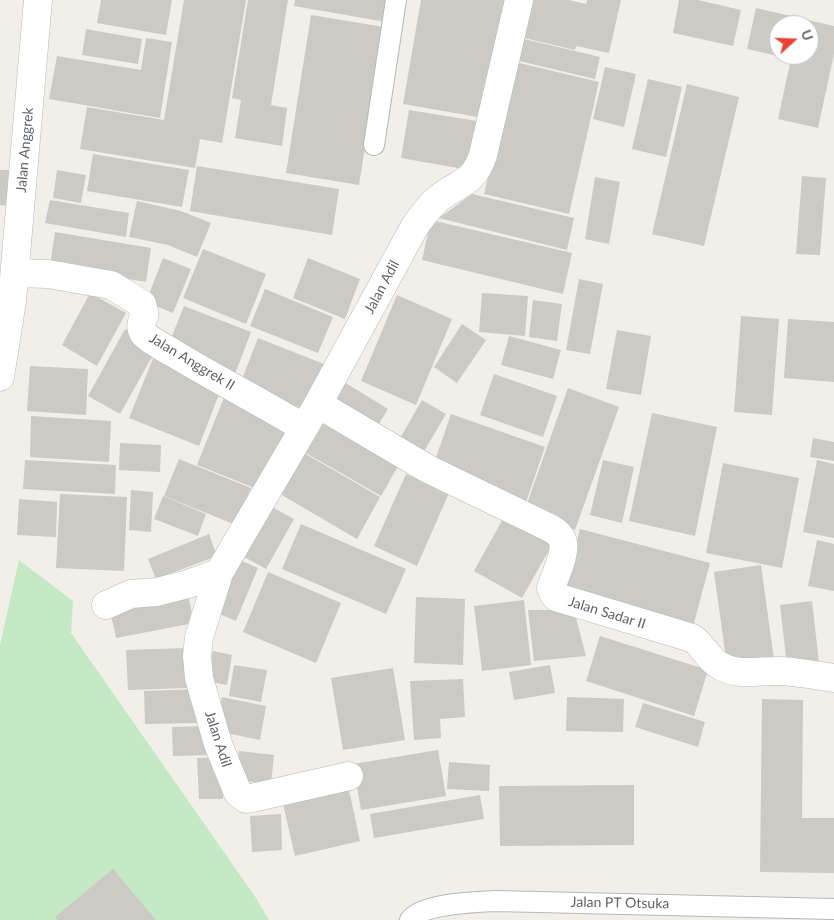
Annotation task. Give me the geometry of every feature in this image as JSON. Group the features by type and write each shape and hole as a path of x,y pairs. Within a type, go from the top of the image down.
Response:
{"street":[{"name":"Jalan Anggrek","path":"0,377 6,299 15,273 38,0"},
{"name":"Jalan Adil","path":"349,776 246,799 238,793 218,744 199,678 196,656 199,637 218,573 318,404 415,226 429,207 440,197 469,180 479,168 519,0"},
{"name":"Jalan Anggrek II","path":"15,273 48,274 111,285 142,304 144,316 141,320 141,325 144,334 183,359 304,428"},
{"name":"Jalan Sadar II","path":"318,404 428,470 558,533 563,543 563,552 551,588 552,593 556,597 692,638 699,643 711,659 720,666 730,670 750,672 779,671 834,678"},
{"path":"106,605 131,594 157,592 188,584 218,573"}],"lane":[{"path":"374,145 396,0"},
{"name":"Jalan PT Otsuka","path":"410,920 425,910 443,905 496,900 834,909"}],"green space":[{"path":"19,560 73,601 71,633 256,898 269,920 0,920 0,645"}],"building":[{"path":"101,0 172,0 166,35 97,23"},
{"path":"184,0 246,0 222,143 200,139 195,168 80,149 87,107 164,120"},
{"path":"248,0 288,0 271,105 287,108 282,146 235,138 241,100 232,98"},
{"path":"295,0 390,0 386,22 294,6"},
{"path":"421,0 509,0 489,119 403,104"},
{"path":"524,0 569,0 586,4 587,0 621,0 609,53 576,46 575,50 516,36"},
{"path":"679,0 698,0 741,10 733,46 673,33"},
{"path":"756,8 786,15 769,15 769,54 747,49"},
{"path":"311,15 384,27 359,185 286,173"},
{"path":"819,23 834,26 834,54 818,128 778,119 790,65 819,65"},
{"path":"86,29 142,39 138,64 82,55"},
{"path":"146,38 172,42 160,118 49,99 57,56 141,70"},
{"path":"520,38 600,57 595,79 515,60"},
{"path":"515,62 599,82 569,214 484,194"},
{"path":"605,67 636,74 624,127 593,119"},
{"path":"648,79 682,87 666,157 632,149"},
{"path":"687,84 739,97 704,246 652,234"},
{"path":"409,110 477,121 469,170 401,158"},
{"path":"93,154 189,170 182,207 87,191"},
{"path":"197,166 339,189 332,235 190,211"},
{"path":"0,170 11,170 9,206 0,205"},
{"path":"57,170 86,175 81,203 53,198"},
{"path":"802,176 826,178 820,255 796,254"},
{"path":"595,177 620,182 609,244 585,239"},
{"path":"472,194 574,218 567,250 439,218"},
{"path":"50,200 129,213 126,237 45,223"},
{"path":"137,201 181,211 211,223 197,257 168,245 129,237"},
{"path":"431,220 572,253 563,294 422,260"},
{"path":"55,232 151,248 146,282 50,266"},
{"path":"203,249 266,274 246,324 183,298"},
{"path":"163,258 191,269 173,313 146,302"},
{"path":"308,258 360,279 345,319 293,298"},
{"path":"579,279 603,284 590,354 566,350"},
{"path":"265,289 333,317 318,353 250,326"},
{"path":"90,293 126,313 97,366 62,345"},
{"path":"482,293 528,296 525,336 479,332"},
{"path":"397,295 452,319 416,405 361,381"},
{"path":"533,300 562,304 557,341 529,337"},
{"path":"184,306 251,332 235,374 167,348"},
{"path":"741,316 779,319 772,415 734,412"},
{"path":"788,319 834,322 834,382 784,378"},
{"path":"462,324 486,340 457,383 434,367"},
{"path":"125,329 157,348 120,414 88,396"},
{"path":"617,330 651,336 641,395 606,389"},
{"path":"509,336 561,350 553,379 501,365"},
{"path":"258,338 324,364 306,410 240,384"},
{"path":"154,356 223,384 199,446 129,418"},
{"path":"30,366 88,369 86,415 27,411"},
{"path":"494,374 557,396 543,437 480,415"},
{"path":"344,382 388,409 374,432 331,405"},
{"path":"568,388 619,407 575,530 524,512"},
{"path":"225,395 291,422 262,491 197,465"},
{"path":"422,400 446,414 423,453 399,440"},
{"path":"652,413 717,427 695,536 629,521"},
{"path":"319,414 401,461 381,496 299,449"},
{"path":"451,414 545,447 526,502 432,469"},
{"path":"31,416 111,421 109,462 30,457"},
{"path":"813,438 834,442 834,461 810,457"},
{"path":"120,443 161,445 160,472 119,470"},
{"path":"299,450 380,497 357,539 275,491"},
{"path":"179,459 251,488 236,525 164,496"},
{"path":"25,460 116,465 115,494 23,489"},
{"path":"603,460 634,467 622,523 590,515"},
{"path":"817,460 834,464 834,538 803,532"},
{"path":"723,463 799,478 782,568 706,553"},
{"path":"406,474 449,493 417,566 374,546"},
{"path":"131,490 153,492 151,532 129,530"},
{"path":"60,494 127,497 124,571 56,568"},
{"path":"163,496 206,514 198,536 154,519"},
{"path":"19,499 57,502 56,537 17,535"},
{"path":"265,503 294,519 266,569 237,553"},
{"path":"504,517 552,545 522,598 474,571"},
{"path":"301,524 406,569 386,614 282,569"},
{"path":"580,529 710,563 693,627 563,594"},
{"path":"209,534 217,556 156,579 148,559"},
{"path":"817,540 834,544 834,591 808,586"},
{"path":"233,557 258,568 236,621 210,610"},
{"path":"761,565 774,660 727,666 714,572"},
{"path":"268,572 341,603 316,663 243,632"},
{"path":"188,595 194,623 116,638 110,610"},
{"path":"416,597 465,599 463,665 414,663"},
{"path":"524,600 531,665 482,671 474,606"},
{"path":"812,601 819,663 787,666 780,605"},
{"path":"528,610 574,610 586,656 534,661"},
{"path":"600,636 708,670 694,716 586,681"},
{"path":"186,648 187,688 128,690 126,650"},
{"path":"213,651 232,655 227,685 207,681"},
{"path":"234,665 267,670 261,702 229,696"},
{"path":"550,665 555,693 514,700 509,672"},
{"path":"393,668 405,740 343,750 331,678"},
{"path":"463,679 465,717 440,719 441,738 414,740 410,681"},
{"path":"198,689 199,723 145,724 144,691"},
{"path":"222,697 266,706 260,740 216,731"},
{"path":"567,697 624,699 623,732 566,731"},
{"path":"762,699 803,700 802,818 834,818 834,873 760,872"},
{"path":"643,703 705,722 698,747 635,727"},
{"path":"208,726 208,755 173,756 172,727"},
{"path":"438,750 446,796 361,810 353,764"},
{"path":"239,751 274,755 271,784 236,780"},
{"path":"222,757 223,799 199,799 197,758"},
{"path":"449,762 490,765 489,791 447,789"},
{"path":"634,785 634,845 500,846 499,786"},
{"path":"349,790 360,841 295,856 283,804"},
{"path":"480,795 484,819 374,838 370,814"},
{"path":"281,814 282,850 252,852 250,816"},
{"path":"113,869 156,920 58,920 55,917"}]}
